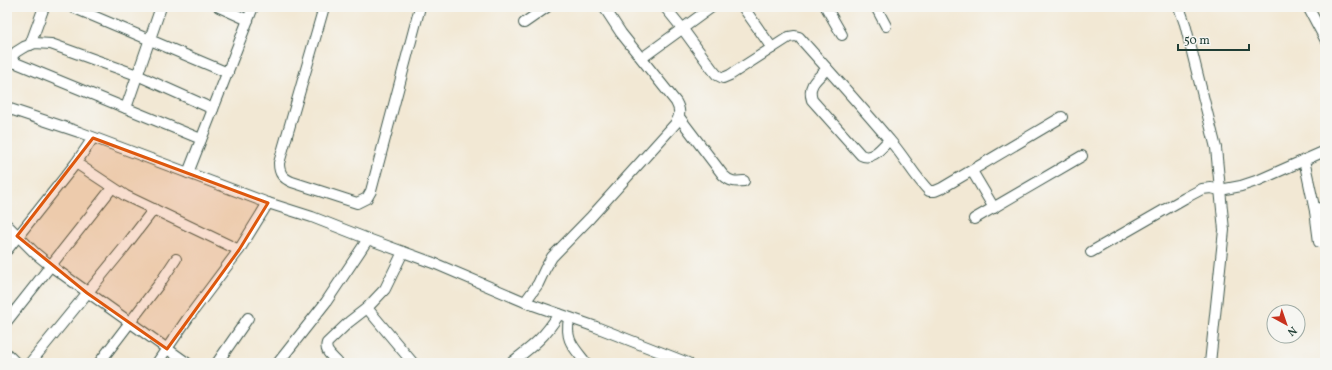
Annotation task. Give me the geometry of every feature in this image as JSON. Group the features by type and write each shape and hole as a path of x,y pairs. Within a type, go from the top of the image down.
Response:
{"street":[{"path":"30,45 44,7"},
{"path":"72,7 228,73"},
{"path":"126,108 161,7"},
{"path":"219,7 248,20"},
{"path":"188,173 214,110 253,7"},
{"path":"324,7 279,163 279,171 284,178 292,182 357,203 367,198 371,191 420,7"},
{"path":"524,23 546,7"},
{"path":"525,302 538,284 552,257 590,218 670,130 679,117 680,110 676,102 621,33 604,7"},
{"path":"665,7 712,69 717,75 723,78 789,37 795,36 799,38 889,140 929,191 935,191 942,188 1062,118"},
{"path":"642,58 712,7"},
{"path":"743,7 772,48"},
{"path":"826,7 842,35"},
{"path":"876,7 886,26"},
{"path":"1179,7 1185,24 1216,148 1224,230 1210,363"},
{"path":"1308,7 1325,39"},
{"path":"201,139 16,63 7,62 16,52 24,47 35,43 51,44 137,75 214,110"},
{"path":"827,69 811,85 810,94 812,100 817,106 861,155 865,157 871,156 889,140"},
{"path":"7,108 79,132 268,203 312,217 436,264 525,302 688,363"},
{"path":"679,117 723,175 729,180 735,182 744,181"},
{"path":"7,250 76,163 93,138"},
{"path":"1091,252 1202,189 1210,188 1220,190 1241,186 1259,180 1325,151"},
{"path":"974,219 1082,156"},
{"path":"1304,160 1315,211 1319,242"},
{"path":"76,163 126,196 239,250"},
{"path":"972,171 994,208"},
{"path":"7,320 112,188"},
{"path":"157,363 239,250 268,203"},
{"path":"1315,211 1325,206"},
{"path":"30,363 154,209"},
{"path":"7,225 50,266 187,363"},
{"path":"278,363 326,302 368,239"},
{"path":"338,363 327,351 326,347 328,343 349,322 367,308 385,289 403,252"},
{"path":"99,363 176,259"},
{"path":"367,308 413,363"},
{"path":"511,363 535,345 544,336 559,314"},
{"path":"217,363 248,318"},
{"path":"569,318 567,330 569,338 586,363"},
{"path":"7,354 16,363"}],"highlighted area":[{"path":"93,138 268,203 239,250 167,349 87,293 17,236"}]}
